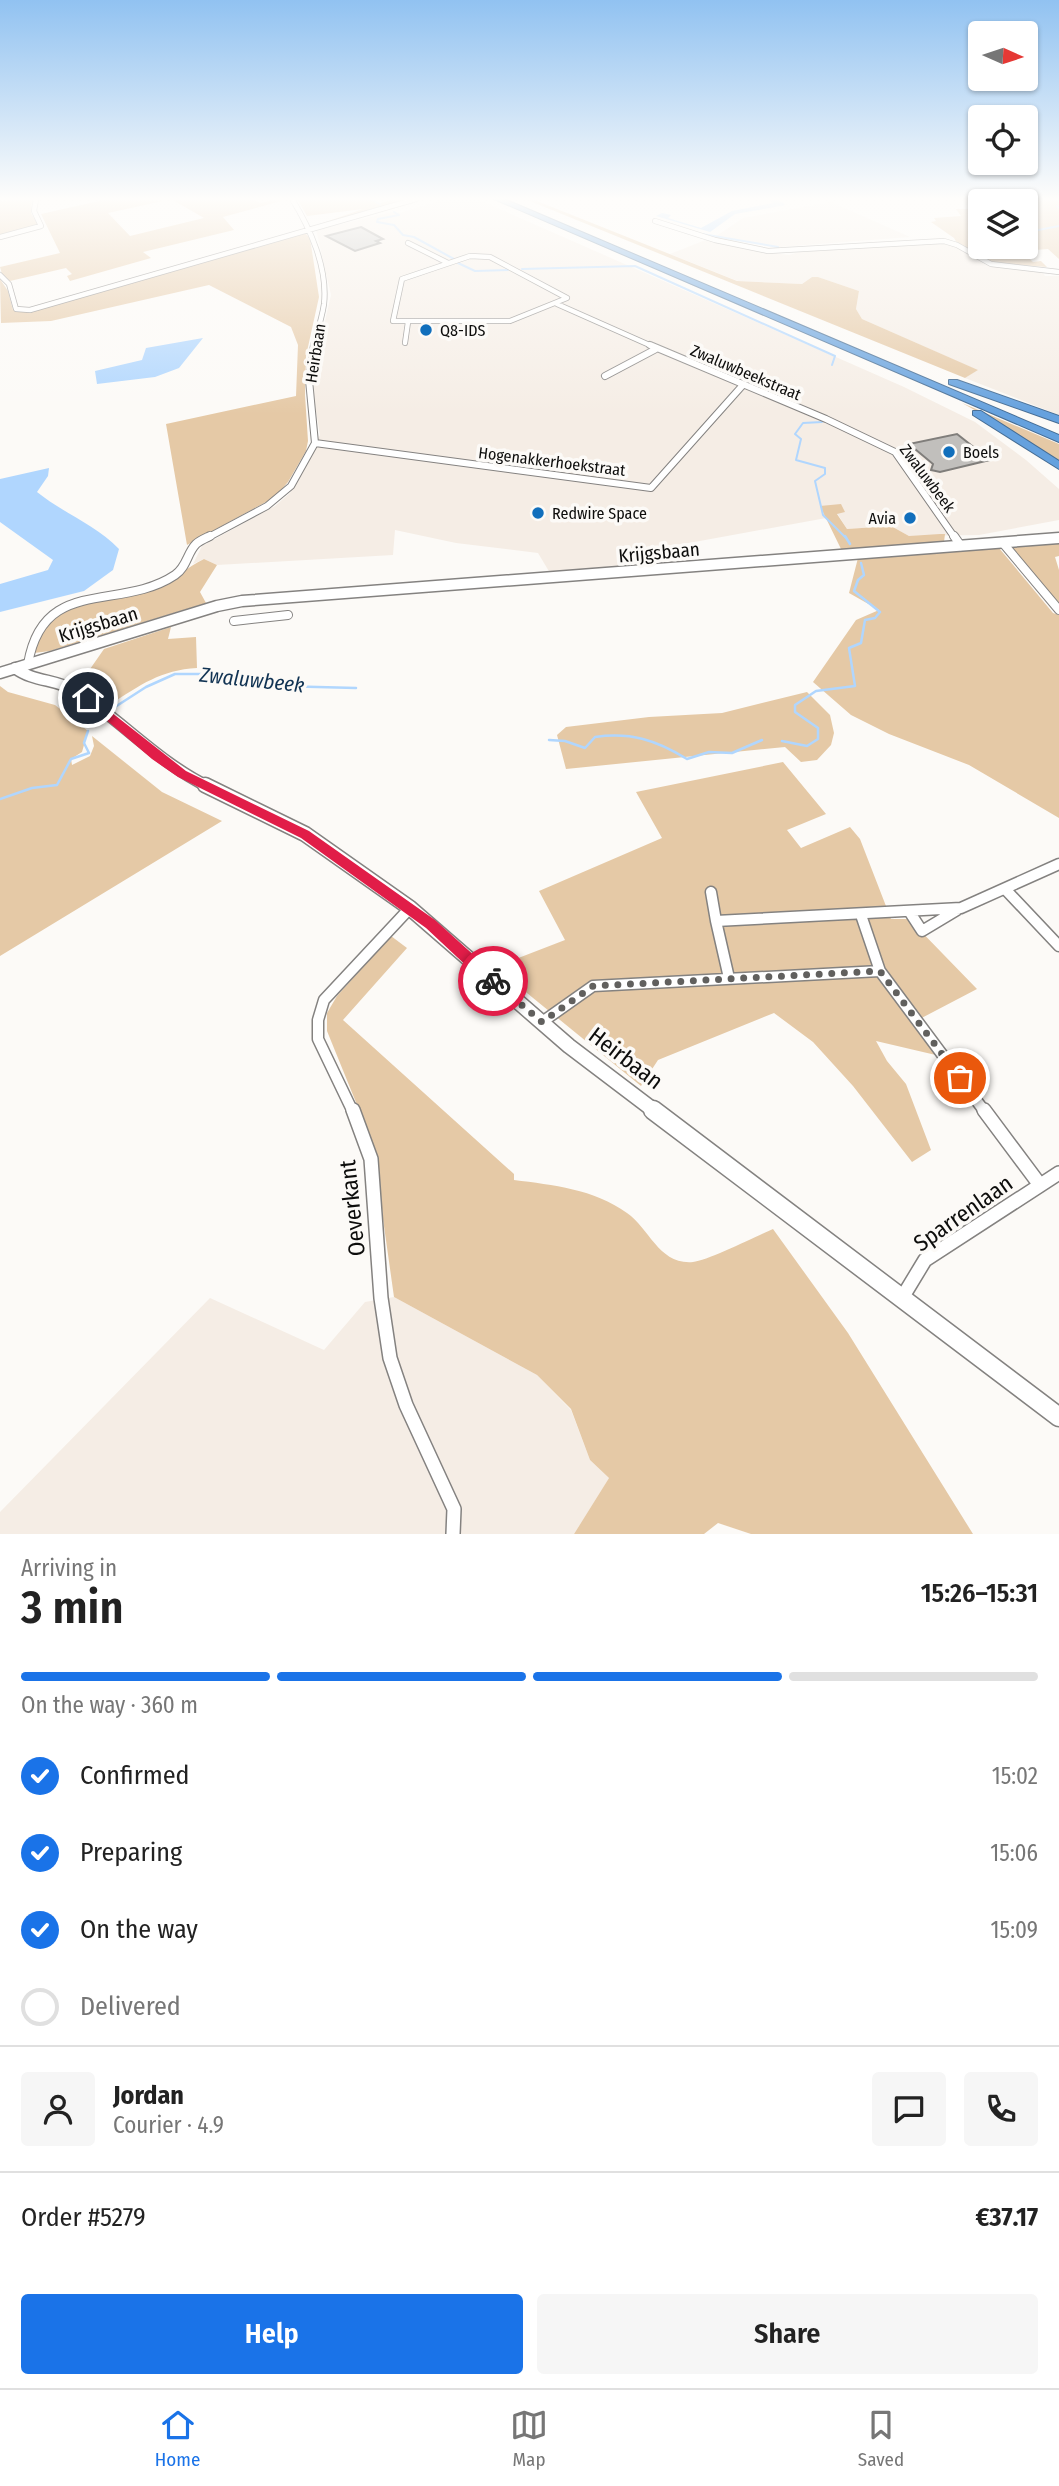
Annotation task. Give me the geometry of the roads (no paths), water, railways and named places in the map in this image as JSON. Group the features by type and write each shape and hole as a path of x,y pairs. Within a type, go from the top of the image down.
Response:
{"highway":[{"path":"664,271 1059,439"},
{"path":"684,271 1059,427"},
{"path":"866,356 879,366 951,399 998,425 1059,466"},
{"path":"953,382 1059,420"}],"main road":[{"name":"Krijgsbaan","path":"0,673 217,606 261,600 1059,538"},
{"name":"Heirbaan","path":"21,666 27,677 73,689 182,774 305,834 410,908 542,1022 1059,1416"}],"street":[{"path":"0,275 9,284 16,309 23,310 161,271"},
{"name":"Heirbaan","path":"315,443 309,380 310,360 324,302 320,271"},
{"path":"428,271 400,281 393,321 510,321 565,301 566,295 517,271"},
{"name":"Zwaluwbeekstraat","path":"556,304 742,386 826,419"},
{"path":"404,343 408,322"},
{"path":"605,376 656,349"},
{"name":"Hogenakkerhoekstraat","path":"315,443 650,488 742,386"},
{"name":"Zwaluwbeek","path":"826,419 856,436 895,452 961,546"},
{"name":"Krijgsbaan","path":"21,666 46,619 58,609 152,585 174,576 184,568 197,544 282,497 315,443"},
{"path":"1002,542 1059,610"},
{"path":"259,618 261,600"},
{"path":"234,621 288,615"},
{"path":"909,911 922,931 961,908 1059,864"},
{"path":"1006,890 1059,946"},
{"path":"711,892 729,978"},
{"name":"Oeverkant","path":"410,908 324,1000 318,1020 318,1039 351,1105 371,1159 381,1298 390,1358 406,1405 454,1509 453,1534"},
{"path":"716,921 961,908"},
{"path":"861,915 880,971 1040,1185"},
{"path":"542,1022 593,986 880,971"},
{"name":"Sparrenlaan","path":"902,1298 925,1260 1059,1173"}],"water":[{"path":"203,338 179,368 155,377 97,384 95,371 142,360 146,348"},
{"path":"49,468 48,476 37,492 100,533 119,549 113,570 84,591 0,612 0,584 48,570 53,560 0,522 0,479"}],"waterway":[{"name":"Zwaluwbeek","path":"474,271 489,271"},
{"name":"Zwaluwbeek","path":"645,271 835,356 832,365"},
{"name":"Zwaluwbeek","path":"822,422 803,423 795,434 801,439 796,460 825,468 825,474 815,481 823,515 846,538"},
{"name":"Zwaluwbeek","path":"845,536 850,544"},
{"name":"Zwaluwbeek","path":"782,741 807,746 818,739 818,728 795,712 795,705 816,691 855,686 849,648 861,643 865,620 875,618 880,612 854,591 858,580 864,575 861,563"},
{"name":"Zwaluwbeek","path":"115,707 146,687 175,674 217,674 279,686 356,688"},
{"name":"Zwaluwbeek","path":"0,799 32,788 57,785 71,759 89,753 84,743 88,731"},
{"name":"Zwaluwbeek","path":"549,740 565,741 585,748 595,737 632,737 654,742 687,759 709,752 732,753 762,740"}],"place":[{"name":"Q8-IDS","path":"426,330"},
{"name":"Boels","path":"949,452"},
{"name":"Redwire Space","path":"538,513"},
{"name":"Avia","path":"910,518"}]}
